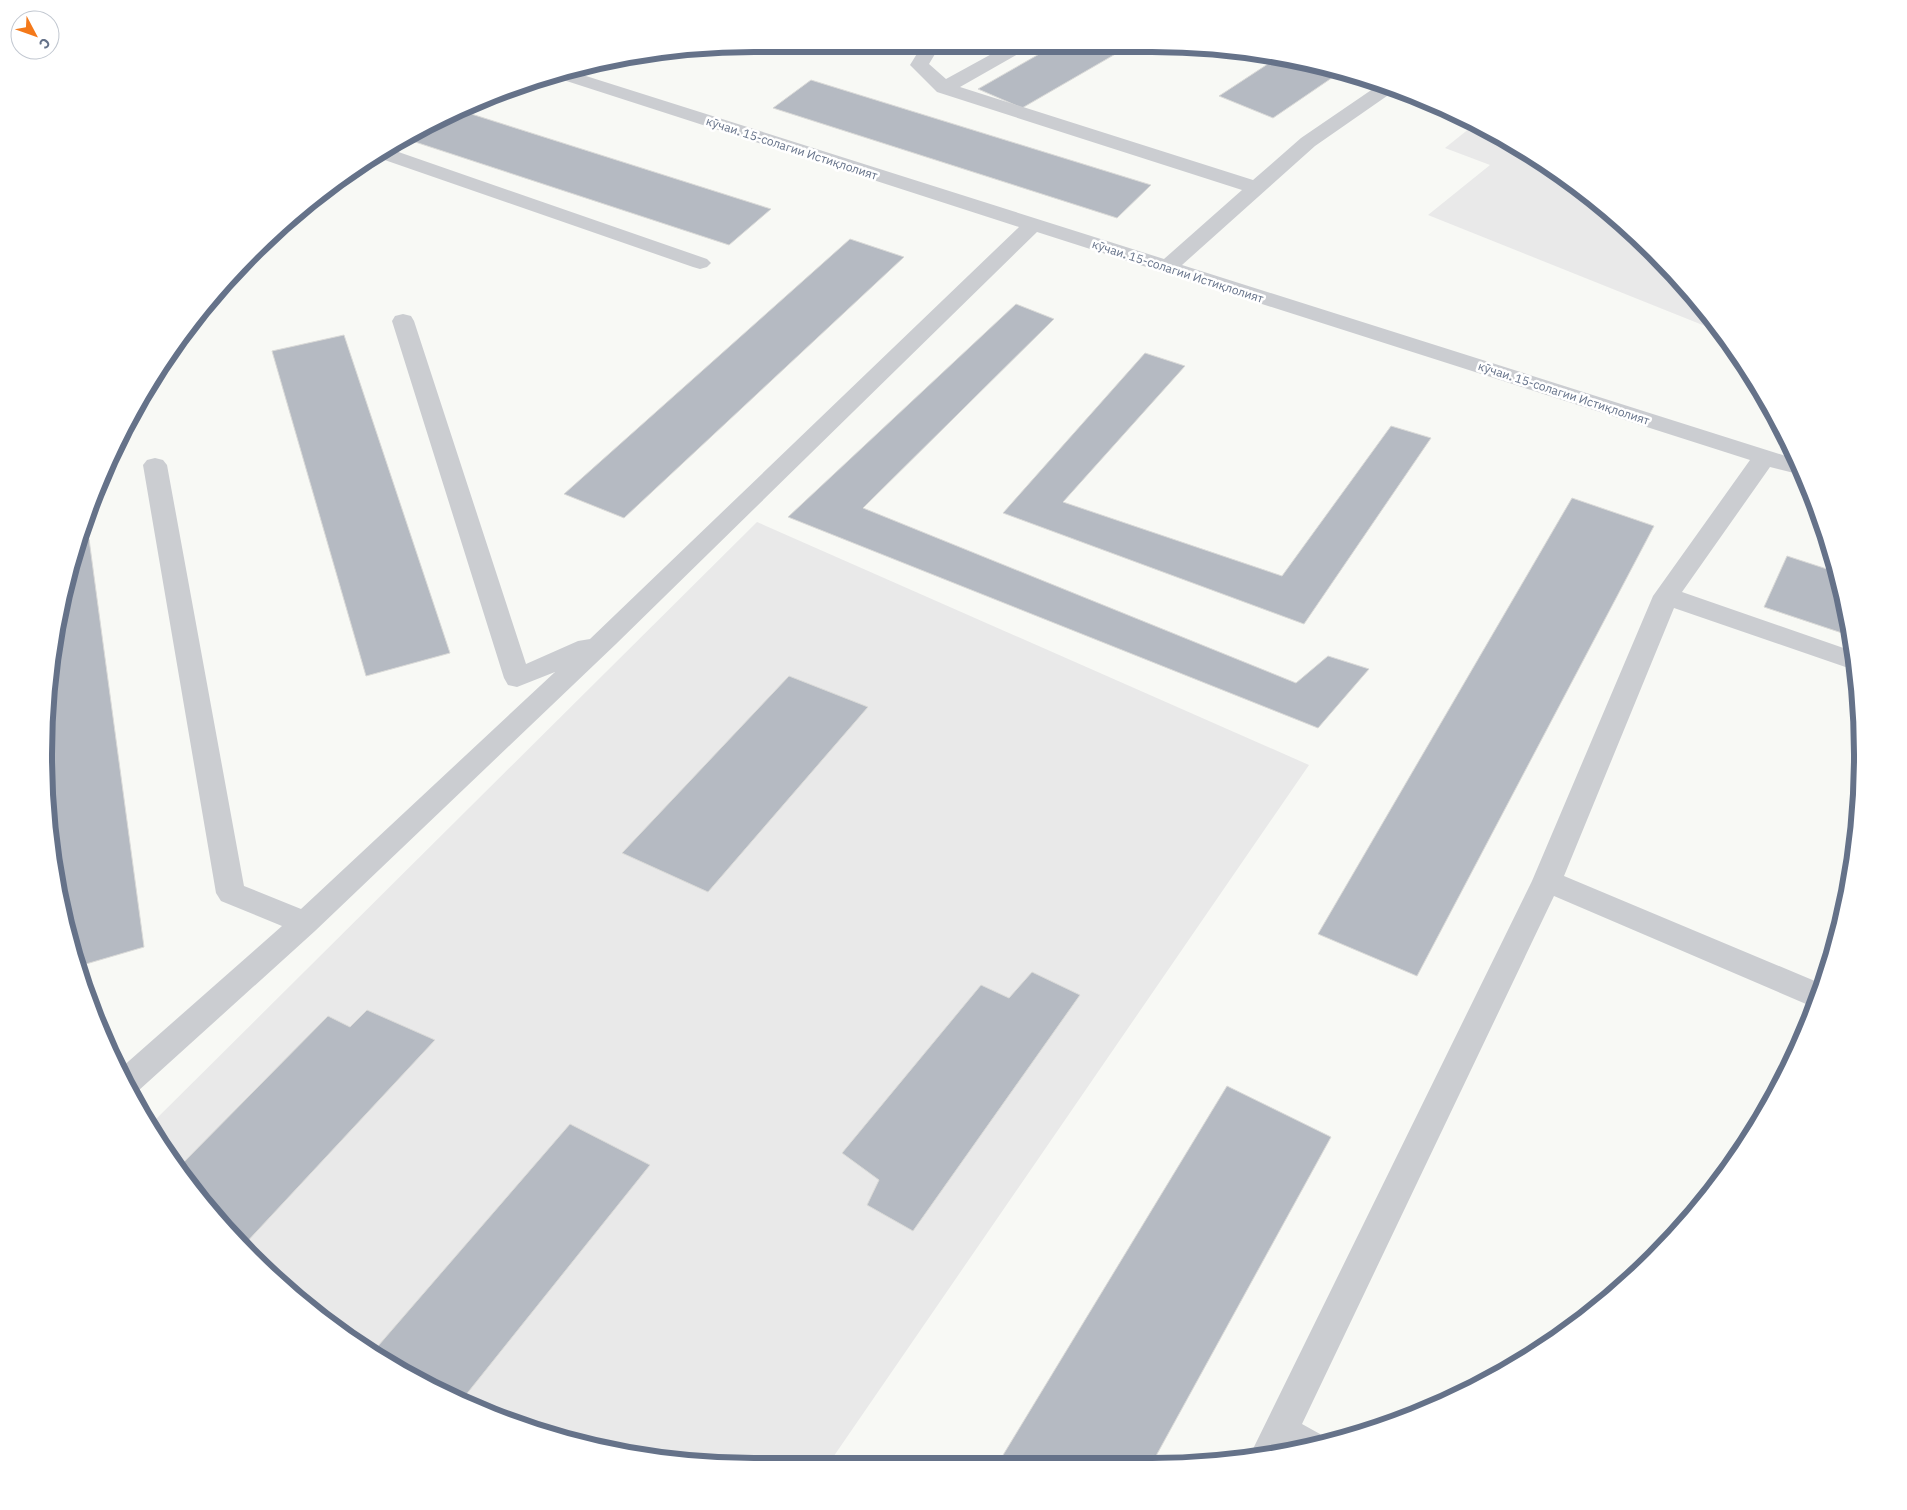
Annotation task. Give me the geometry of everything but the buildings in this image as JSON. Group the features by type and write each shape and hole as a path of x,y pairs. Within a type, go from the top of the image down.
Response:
{"street":[{"path":"927,52 919,65 944,88 1257,188"},
{"path":"944,88 1008,52"},
{"name":"кӯчаи. 15-солагии Истиқлолият","path":"569,77 1792,466"},
{"path":"1167,267 1308,142 1382,91"},
{"path":"390,156 700,263"},
{"path":"132,1078 305,923 607,638 1033,225"},
{"path":"403,321 518,678 607,638"},
{"path":"1285,1444 1547,881 1666,596 1765,457"},
{"path":"155,465 231,893 305,923"},
{"path":"1666,596 1847,659"},
{"path":"1547,881 1812,994"}],"shaded area":[{"path":"1469,129 1542,171 1580,198 1649,258 1710,328 1428,215 1490,165 1445,148"},
{"path":"757,522 1309,765 833,1458 709,1456 618,1444 573,1434 529,1420 486,1404 444,1385 365,1339 327,1312 258,1252 198,1183 155,1120"}]}
